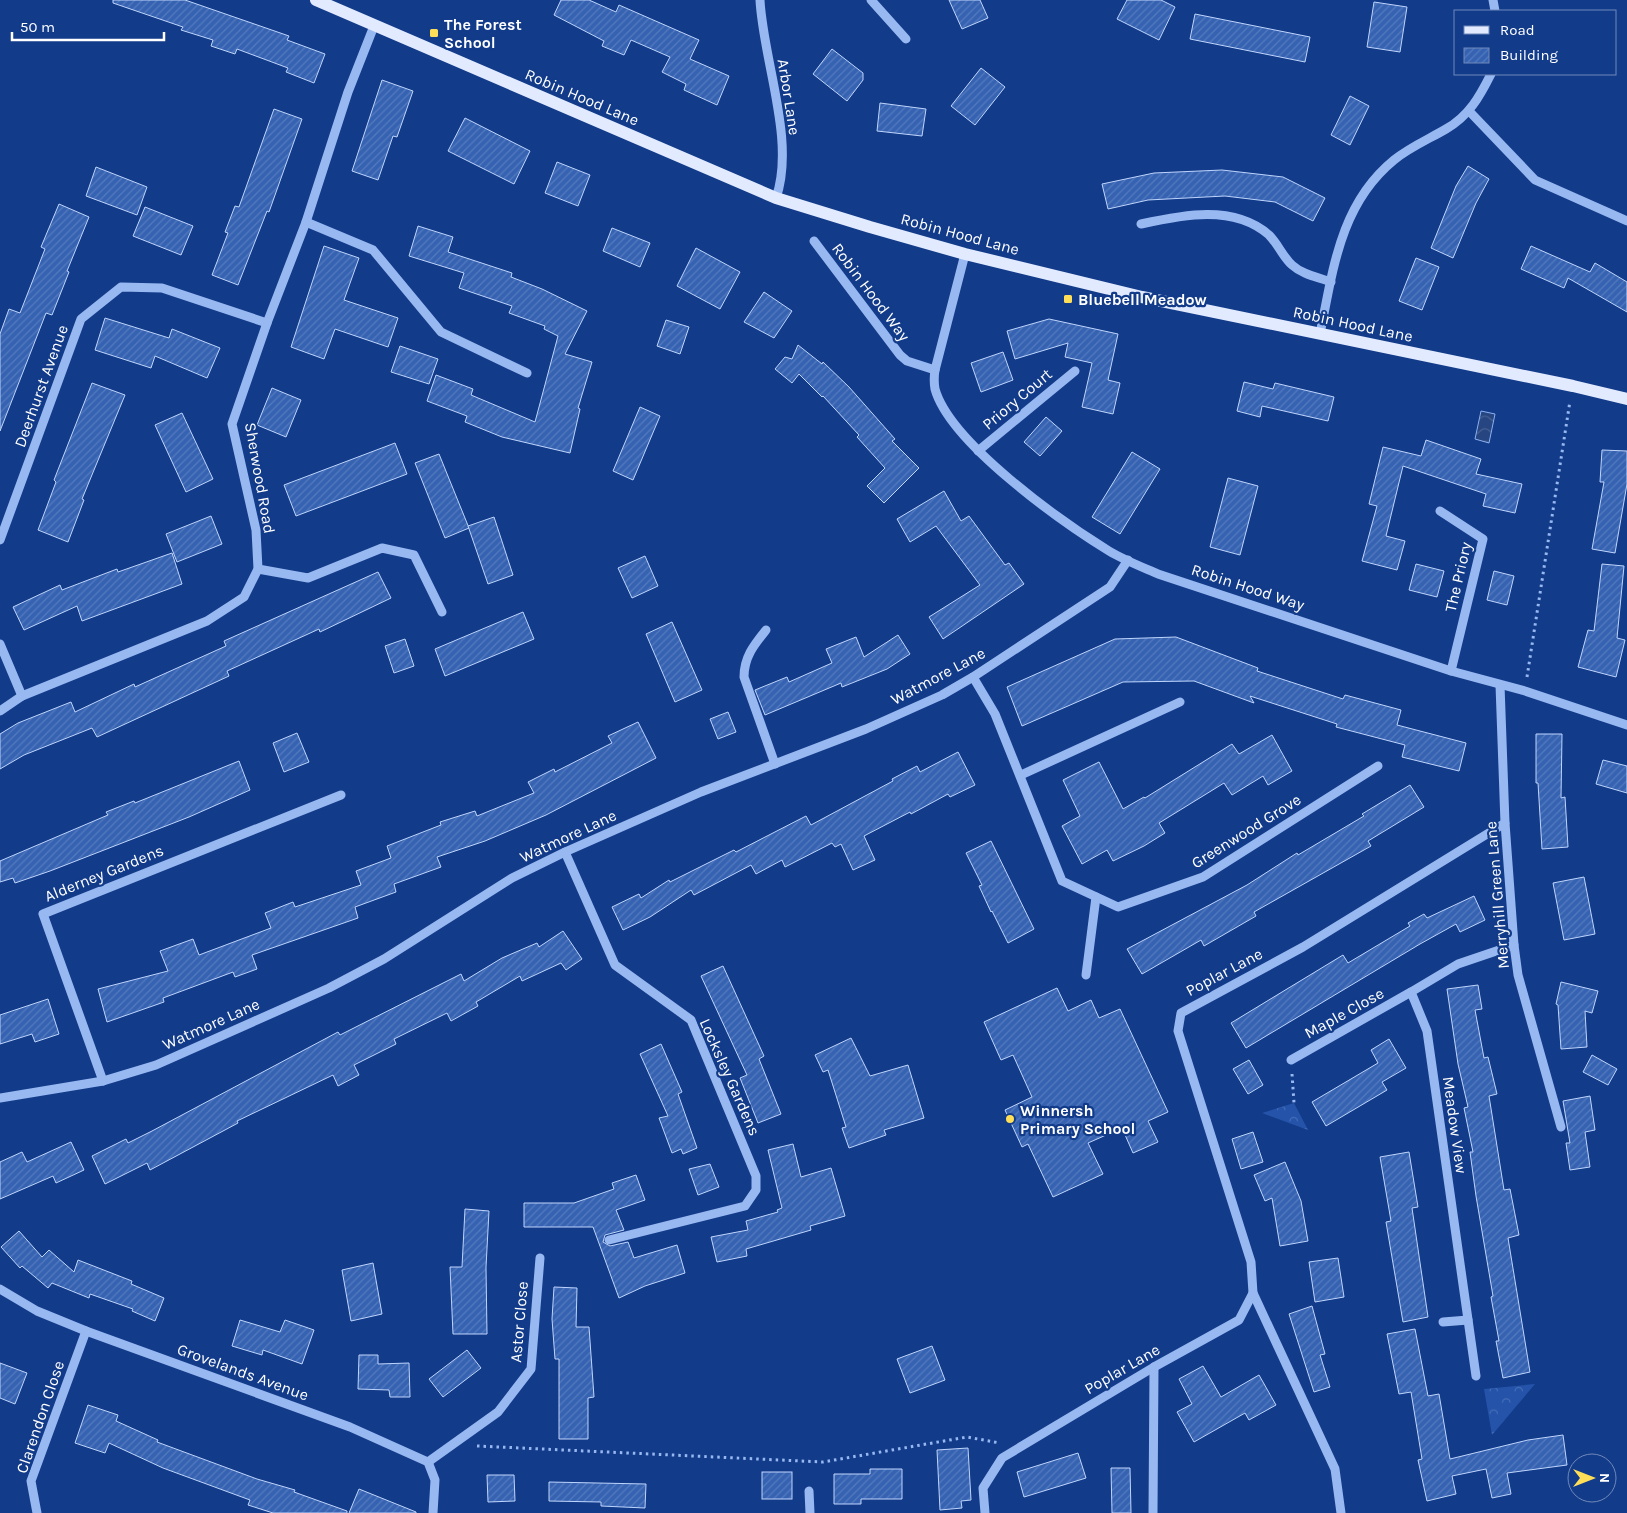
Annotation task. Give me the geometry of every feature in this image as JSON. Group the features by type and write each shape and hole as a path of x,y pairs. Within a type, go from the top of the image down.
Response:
{"main road":[{"name":"Robin Hood Lane","path":"316,0 776,198 966,254 1142,297 1573,386 1627,399"}],"street":[{"name":"Arbor Lane","path":"760,0 761,22 778,116 783,166 776,198"},
{"path":"871,0 906,38"},
{"name":"Sherwood Road","path":"0,711 22,696 207,620 244,597 258,569 256,530 232,424 267,323 306,222 348,92 374,26"},
{"path":"1320,334 1346,224 1353,208 1364,192 1394,160 1447,129 1469,111 1479,99 1491,75"},
{"path":"1469,111 1535,180 1627,221"},
{"path":"1141,224 1178,216 1219,215 1234,217 1256,226 1270,236 1292,265 1306,274 1331,282"},
{"path":"306,222 373,250 441,332 527,373"},
{"name":"Robin Hood Way","path":"814,241 900,355 907,360 935,370"},
{"name":"Robin Hood Way","path":"966,254 935,370 936,389 941,402 978,451 1050,511 1111,552 1158,574 1200,586 1451,671 1525,691 1627,725"},
{"name":"Deerhurst Avenue","path":"0,540 81,319 122,287 162,288 267,323"},
{"name":"Priory Court","path":"978,451 1075,370"},
{"name":"The Priory","path":"1440,511 1483,539 1451,671"},
{"path":"258,569 308,578 382,548 414,555 442,612"},
{"name":"Watmore Lane","path":"0,1098 103,1081 156,1065 329,988 384,959 512,878 565,852 701,792 908,711 973,677 1110,587 1128,560"},
{"path":"766,630 749,652 744,665 744,677 775,764"},
{"path":"0,644 22,696"},
{"name":"Greenwood Grove","path":"973,677 995,714 1062,881 1118,907 1203,877 1378,766"},
{"name":"Merryhill Green Lane","path":"1500,685 1506,823 1514,945 1518,974 1561,1127"},
{"path":"1021,775 1180,702"},
{"name":"Alderney Gardens","path":"103,1081 44,914 341,795"},
{"name":"Poplar Lane","path":"1341,1513 1335,1469 1253,1293 1251,1262 1178,1031 1181,1013 1303,947 1506,823"},
{"name":"Locksley Gardens","path":"565,852 615,965 691,1020 756,1176 756,1190 745,1206 609,1240"},
{"path":"1086,974 1096,896"},
{"path":"1412,992 1458,964 1514,945"},
{"name":"Maple Close","path":"1291,1060 1412,992"},
{"name":"Meadow View","path":"1412,992 1427,1031 1476,1376"},
{"name":"Astor Close","path":"428,1462 498,1412 531,1369 540,1258"},
{"name":"Grovelands Avenue","path":"0,1289 37,1311 86,1331 350,1427 428,1462"},
{"name":"Poplar Lane","path":"986,1513 983,1488 1002,1458 1154,1367 1239,1320 1253,1293"},
{"path":"1443,1322 1468,1320"},
{"name":"Clarendon Close","path":"37,1513 31,1481 86,1331"},
{"path":"1152,1513 1154,1367"},
{"path":"428,1462 435,1480 433,1513"},
{"path":"809,1491 810,1513"}],"path":[{"path":"1525,691 1573,386"},
{"path":"1291,1060 1294,1103"},
{"path":"454,1445 823,1462 967,1437 1021,1446"}],"green space":[{"path":"1294,1103 1308,1130 1262,1113"},
{"path":"1535,1384 1492,1435 1484,1389"}],"water":[{"path":"1481,411 1495,414 1489,443 1475,439"}],"building":[{"path":"113,0 185,0 289,36 287,40 325,54 314,83 286,72 288,68 237,49 235,54 211,46 213,40 181,30 183,27 113,3"},
{"path":"561,0 589,0 616,12 619,5 699,40 690,59 729,76 717,105 684,90 686,84 662,72 670,57 631,40 624,55 602,46 604,41 554,15"},
{"path":"949,0 980,0 988,18 962,29"},
{"path":"1127,0 1161,0 1175,7 1159,40 1117,19"},
{"path":"1374,2 1407,7 1400,52 1367,47"},
{"path":"1195,14 1310,37 1305,62 1190,39"},
{"path":"832,49 863,73 863,80 847,101 813,74"},
{"path":"981,68 1005,87 975,125 951,106"},
{"path":"382,80 413,91 397,137 393,136 378,180 352,171"},
{"path":"1350,96 1369,106 1350,145 1331,135"},
{"path":"880,103 926,109 922,136 877,131"},
{"path":"274,109 302,119 269,212 267,211 238,285 212,275 228,233 225,232 235,206 239,207"},
{"path":"465,118 530,151 514,184 448,151"},
{"path":"557,162 590,175 578,206 545,193"},
{"path":"1468,166 1489,179 1476,203 1453,258 1431,248 1456,186"},
{"path":"96,167 147,187 137,215 86,196"},
{"path":"1222,170 1283,177 1325,198 1313,221 1275,202 1225,196 1148,200 1108,209 1102,184 1154,173"},
{"path":"59,204 89,217 67,271 69,272 52,315 46,313 0,431 0,334 9,309 20,313 45,249 41,247"},
{"path":"145,207 193,226 181,255 133,236"},
{"path":"418,226 453,237 448,252 512,273 511,277 542,289 587,311 565,354 592,362 578,408 580,409 570,453 502,437 465,422 467,416 427,401 436,375 473,389 471,395 535,422 558,336 544,329 545,326 509,313 512,306 459,288 464,273 409,256"},
{"path":"612,228 650,243 640,267 603,251"},
{"path":"324,246 359,258 344,300 398,318 388,347 335,329 324,359 291,347"},
{"path":"1531,246 1590,272 1595,263 1627,282 1627,312 1568,278 1564,288 1521,269"},
{"path":"696,248 740,272 720,309 677,286"},
{"path":"1416,258 1439,267 1422,310 1399,301"},
{"path":"764,292 792,311 774,338 744,322"},
{"path":"105,318 169,338 172,329 220,348 207,378 155,356 151,368 95,350"},
{"path":"1049,319 1118,334 1108,380 1120,383 1113,414 1082,407 1092,363 1065,357 1068,343 1015,359 1007,331"},
{"path":"666,320 689,327 680,354 657,346"},
{"path":"798,345 822,364 823,362 849,387 895,439 892,441 919,468 884,503 867,486 885,468 857,437 859,435 823,396 799,374 792,383 775,369 785,357 792,359"},
{"path":"400,346 438,359 429,384 391,372"},
{"path":"1003,352 1013,380 981,392 971,363"},
{"path":"1244,382 1273,389 1275,383 1334,397 1328,421 1262,406 1260,417 1237,411"},
{"path":"92,383 125,395 82,499 84,500 68,542 38,530 56,482 54,480"},
{"path":"272,388 301,400 286,437 257,425"},
{"path":"640,407 660,416 633,480 613,471"},
{"path":"182,413 213,479 186,492 155,425"},
{"path":"1046,417 1062,431 1040,456 1024,442"},
{"path":"1426,440 1481,459 1476,474 1522,484 1515,513 1483,506 1486,494 1403,466 1386,536 1405,541 1397,570 1362,561 1377,506 1369,504 1383,447 1421,456"},
{"path":"395,443 407,474 296,516 284,485"},
{"path":"1602,450 1627,451 1627,484 1615,553 1592,549 1604,482 1600,482"},
{"path":"1132,452 1160,469 1120,534 1092,517"},
{"path":"439,454 469,528 445,538 415,463"},
{"path":"1228,478 1258,486 1240,555 1210,547"},
{"path":"944,491 961,521 969,516 1005,565 1009,563 1024,584 943,639 929,617 980,585 936,526 910,542 897,519"},
{"path":"211,516 222,544 177,562 166,534"},
{"path":"494,517 513,575 488,584 468,526"},
{"path":"172,553 182,584 82,621 77,606 24,630 13,607 60,585 62,590 117,569 118,572"},
{"path":"645,556 658,586 632,598 618,568"},
{"path":"1416,564 1444,571 1437,597 1409,590"},
{"path":"1602,564 1624,566 1617,638 1625,640 1616,677 1578,667 1588,630 1594,631"},
{"path":"1494,571 1514,576 1507,605 1487,600"},
{"path":"378,572 391,598 320,632 319,629 227,671 229,676 97,737 92,728 24,755 0,769 0,734 18,723 71,702 75,712 134,684 135,687 226,646 224,641"},
{"path":"523,612 534,639 445,676 435,649"},
{"path":"672,622 702,690 675,702 646,634"},
{"path":"898,635 910,654 887,669 842,687 841,683 765,715 755,690 787,677 789,682 832,663 826,649 856,637 864,657"},
{"path":"1176,637 1258,668 1257,671 1343,699 1345,695 1401,710 1397,725 1466,743 1459,771 1402,757 1405,745 1336,727 1337,724 1250,696 1254,703 1194,681 1123,682 1022,726 1007,687 1115,639"},
{"path":"405,639 414,666 394,673 385,646"},
{"path":"728,712 736,732 718,739 710,719"},
{"path":"638,722 656,758 546,815 485,841 437,857 441,867 394,884 396,892 355,907 358,918 252,955 257,969 235,977 233,972 163,998 164,1002 107,1022 98,989 168,971 160,951 193,939 199,955 271,928 265,913 293,902 295,907 361,885 356,871 391,858 387,846 441,825 440,822 475,811 477,816 534,793 528,782 554,769 555,772 612,743 608,736"},
{"path":"297,733 309,762 284,772 273,743"},
{"path":"1536,734 1562,734 1561,798 1565,797 1568,847 1542,849 1538,783 1536,783"},
{"path":"1272,735 1292,771 1268,785 1263,776 1232,795 1224,783 1159,823 1165,833 1144,846 1113,861 1107,850 1082,864 1062,826 1080,816 1063,780 1099,762 1123,809 1145,798 1232,744 1239,754"},
{"path":"958,752 975,785 950,797 948,794 864,836 875,860 853,870 841,844 835,847 832,843 785,867 782,860 756,874 751,865 694,895 691,890 650,917 623,930 612,907 639,894 641,898 669,880 670,882 734,850 736,852 806,816 811,825 917,766 920,772"},
{"path":"1603,760 1627,766 1627,793 1596,784"},
{"path":"239,761 250,790 189,817 50,871 15,883 13,878 0,882 0,861 108,815 106,812 134,801 135,803"},
{"path":"1410,785 1424,807 1368,841 1371,846 1254,912 1256,916 1204,946 1201,940 1142,974 1127,949 1247,885 1297,853 1298,855 1364,816 1362,814"},
{"path":"991,841 1034,929 1008,943 991,912 979,886 982,885 966,853"},
{"path":"1584,877 1595,934 1564,940 1553,883"},
{"path":"1474,896 1485,920 1460,932 1456,924 1246,1048 1231,1023 1343,955 1348,963 1410,926 1408,923 1424,914 1427,918"},
{"path":"563,931 582,959 566,970 561,963 522,981 520,976 476,1002 478,1006 451,1021 447,1013 394,1039 396,1044 354,1065 359,1075 338,1086 333,1075 237,1121 238,1123 150,1170 147,1163 105,1184 92,1156 126,1139 128,1143 152,1131 338,1032 340,1035 461,974 464,981 502,958 537,943 539,947"},
{"path":"723,966 764,1056 759,1059 781,1114 758,1123 740,1078 747,1075 701,976"},
{"path":"1561,982 1598,991 1592,1013 1585,1011 1587,1047 1561,1049 1558,1005 1556,1004"},
{"path":"1478,985 1482,1009 1475,1010 1484,1058 1488,1057 1497,1094 1489,1096 1504,1190 1510,1189 1519,1235 1508,1238 1530,1372 1503,1378 1496,1341 1499,1341 1491,1297 1493,1296 1470,1152 1473,1152 1464,1108 1468,1107 1458,1064 1447,989"},
{"path":"1057,988 1068,1011 1091,1000 1099,1018 1120,1009 1168,1112 1148,1121 1158,1142 1133,1153 1122,1128 1088,1143 1103,1174 1053,1197 1028,1144 1022,1147 1005,1110 1032,1097 1013,1055 1001,1060 984,1022"},
{"path":"48,999 59,1034 35,1042 32,1034 0,1044 0,1015"},
{"path":"851,1038 870,1076 908,1065 924,1118 884,1130 886,1135 849,1148 842,1128 846,1127 828,1070 823,1072 815,1055"},
{"path":"1389,1039 1406,1068 1382,1082 1387,1090 1326,1126 1312,1102 1378,1063 1371,1050"},
{"path":"661,1044 682,1092 678,1094 697,1148 683,1154 681,1149 672,1153 659,1118 668,1116 640,1054"},
{"path":"1592,1055 1617,1069 1608,1085 1583,1072"},
{"path":"1249,1060 1263,1085 1248,1094 1233,1069"},
{"path":"1590,1096 1595,1130 1585,1132 1590,1167 1570,1170 1566,1143 1570,1143 1563,1101"},
{"path":"1253,1132 1263,1162 1241,1169 1232,1139"},
{"path":"71,1142 84,1170 56,1183 53,1176 0,1199 0,1162 22,1152 27,1162"},
{"path":"793,1144 801,1177 831,1168 845,1216 810,1226 811,1230 746,1249 747,1256 717,1262 711,1237 748,1230 746,1221 778,1212 777,1210 782,1208 768,1150"},
{"path":"1409,1152 1418,1207 1412,1208 1428,1317 1403,1322 1386,1222 1391,1221 1380,1157"},
{"path":"1285,1162 1301,1201 1308,1241 1280,1246 1272,1198 1265,1201 1254,1175"},
{"path":"710,1164 719,1187 698,1195 689,1169"},
{"path":"636,1175 645,1200 616,1210 624,1230 605,1235 603,1242 610,1246 628,1242 634,1258 677,1245 685,1273 645,1286 619,1298 593,1227 524,1227 524,1203 574,1203 614,1189 612,1183"},
{"path":"465,1209 489,1211 486,1267 487,1334 453,1334 450,1267 462,1267"},
{"path":"19,1231 42,1257 49,1250 74,1272 78,1260 132,1281 131,1284 164,1298 155,1321 132,1311 133,1309 90,1294 89,1298 52,1283 48,1288 22,1266 20,1268 1,1247"},
{"path":"1338,1258 1344,1297 1315,1302 1309,1262"},
{"path":"373,1263 382,1314 351,1321 342,1270"},
{"path":"554,1287 577,1288 576,1327 589,1327 594,1397 588,1398 588,1439 559,1439 559,1359 555,1359 552,1319"},
{"path":"1312,1306 1325,1354 1320,1355 1330,1387 1314,1392 1289,1314"},
{"path":"240,1320 280,1332 285,1320 314,1330 302,1364 263,1350 262,1355 232,1346"},
{"path":"1415,1329 1428,1396 1439,1394 1450,1459 1528,1440 1563,1435 1567,1465 1507,1473 1511,1494 1492,1498 1486,1469 1452,1476 1456,1494 1427,1501 1418,1460 1422,1459 1411,1392 1399,1394 1387,1334"},
{"path":"932,1346 945,1380 910,1393 897,1359"},
{"path":"467,1350 481,1368 443,1397 429,1379"},
{"path":"359,1355 378,1355 378,1364 409,1363 410,1397 390,1397 389,1390 358,1389"},
{"path":"0,1363 27,1373 15,1404 0,1398"},
{"path":"1203,1366 1221,1397 1259,1375 1276,1405 1249,1420 1245,1413 1194,1442 1177,1412 1192,1404 1179,1379"},
{"path":"88,1405 118,1415 116,1421 158,1440 157,1442 257,1479 295,1490 294,1492 347,1511 347,1513 273,1513 248,1505 250,1500 163,1468 109,1443 105,1453 75,1443"},
{"path":"968,1448 971,1500 961,1501 962,1508 940,1510 937,1450"},
{"path":"1078,1453 1086,1478 1024,1497 1017,1472"},
{"path":"1111,1468 1130,1468 1131,1513 1112,1513"},
{"path":"870,1469 902,1469 902,1499 861,1499 861,1504 834,1504 834,1474 870,1474"},
{"path":"762,1472 792,1472 792,1499 762,1499"},
{"path":"487,1475 514,1475 515,1501 488,1502"},
{"path":"549,1482 646,1484 645,1508 601,1506 601,1502 549,1501"},
{"path":"359,1489 416,1512 416,1513 349,1513"}],"place":[{"name":"The Forest School","path":"434,33"},
{"name":"Bluebell Meadow","path":"1068,299"},
{"name":"Winnersh Primary School","path":"1010,1119"}]}
